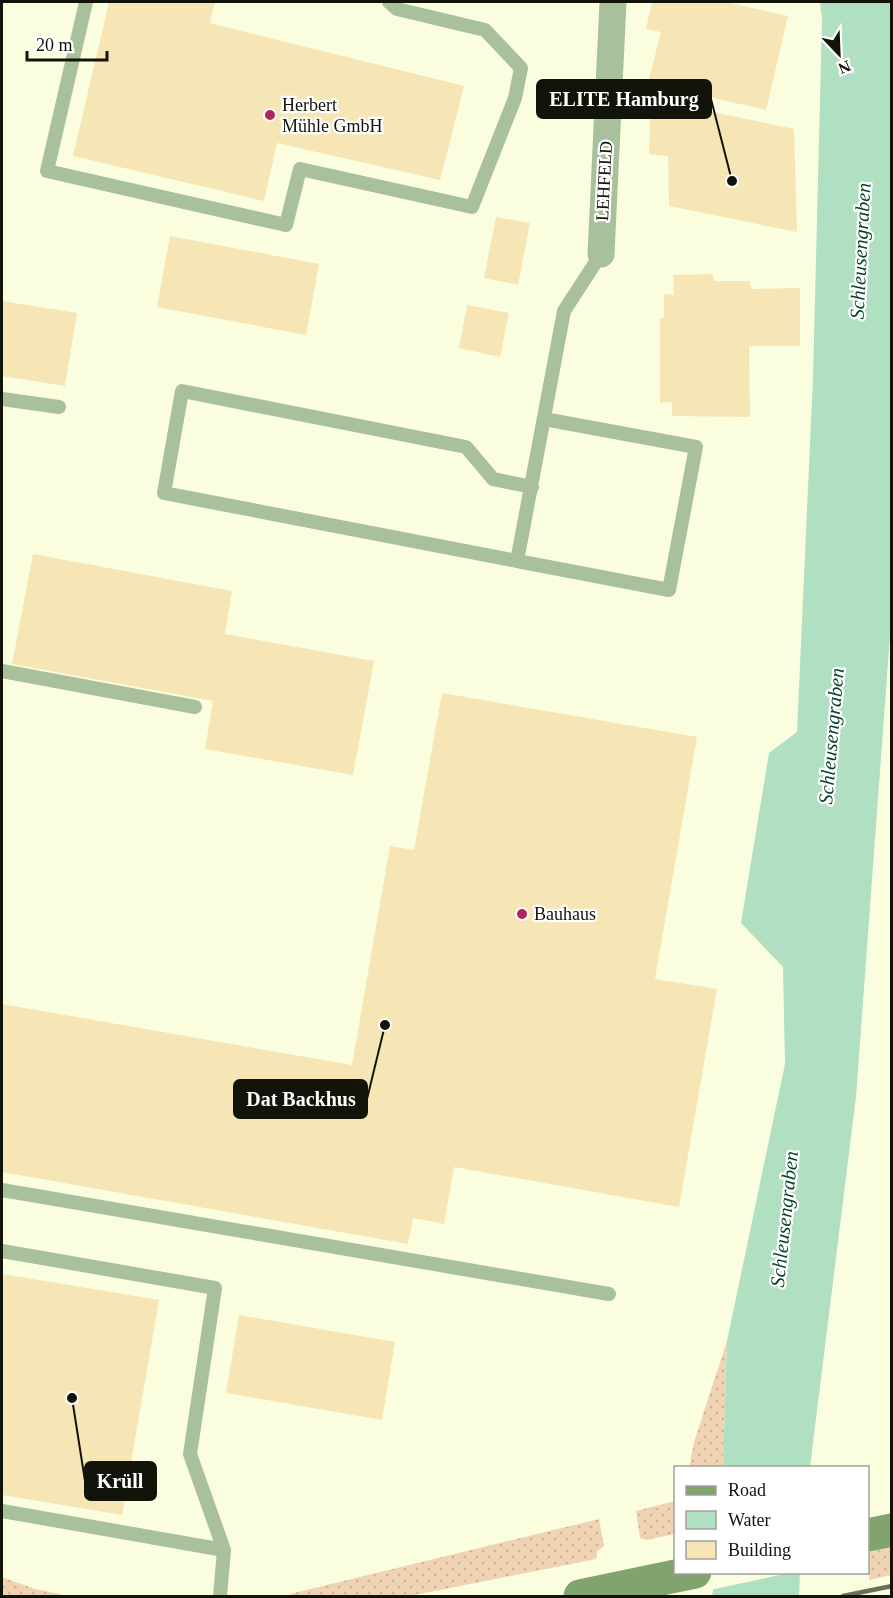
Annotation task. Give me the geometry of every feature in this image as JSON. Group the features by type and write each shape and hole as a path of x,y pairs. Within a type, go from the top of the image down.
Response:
{"main road":[{"path":"869,1535 891,1530"},
{"path":"580,1596 686,1574"}],"street":[{"name":"LEHFELD","path":"601,254 613,2"}],"lane":[{"path":"86,2 47,171 286,225 300,169 472,207 515,98 521,68 485,30 397,9 389,2"},
{"path":"517,561 564,311 601,254"},
{"path":"532,487 493,479 466,447 183,391 164,493 669,591 696,447 544,419"},
{"path":"2,399 58,406"},
{"path":"2,671 195,707"},
{"path":"2,1190 609,1294"},
{"path":"2,1251 215,1288 190,1454 224,1550 219,1596"},
{"path":"2,1511 224,1550"}],"shaded area":[{"path":"727,1341 723,1466 689,1466 694,1442"},
{"path":"674,1501 674,1534 646,1540 640,1538 636,1511"},
{"path":"599,1519 604,1546 597,1551 596,1559 410,1596 284,1596 298,1592"},
{"path":"891,1547 891,1575 869,1580 870,1552"},
{"path":"2,1577 35,1589 68,1596 2,1596"}],"water":[{"name":"Schleusengraben","path":"820,2 891,2 891,622 856,1097 810,1466 723,1466 727,1341 785,1064 783,967 741,923 769,753 797,732 813,377 822,19"},
{"path":"716,1574 800,1574 799,1596 712,1596"}],"pier":[{"path":"713,1574 784,1574 710,1590"}],"building":[{"name":"Herbert Mühle GmbH","path":"109,2 215,2 210,23 464,86 440,180 277,143 264,201 73,156"},
{"path":"652,2 726,2 788,16 766,110 648,83 661,32 646,29"},
{"path":"651,99 794,129 797,232 669,206 668,156 649,154"},
{"path":"496,217 530,223 518,285 484,278"},
{"path":"170,236 319,264 306,335 157,307"},
{"path":"713,274 714,281 750,281 751,289 800,288 800,346 749,346 750,417 672,416 672,402 660,403 660,318 664,318 664,294 674,295 673,275"},
{"path":"2,301 77,313 65,386 2,376"},
{"path":"467,305 509,313 500,357 459,348"},
{"path":"33,554 232,591 225,634 374,661 353,775 205,749 213,701 12,664"},
{"name":"Bauhaus","path":"442,693 697,737 655,979 717,989 679,1207 454,1167 444,1224 413,1218 408,1244 2,1172 2,1004 352,1065 390,846 414,850"},
{"path":"2,1274 159,1300 122,1515 2,1495"},
{"path":"239,1315 395,1342 382,1420 226,1393"}],"railway":[{"path":"843,1596 892,1586"}],"place":[{"name":"Herbert Mühle GmbH","path":"270,115"},
{"name":"ELITE Hamburg","path":"732,181"},
{"name":"Bauhaus","path":"522,914"},
{"name":"Dat Backhus","path":"385,1025"},
{"name":"Krüll","path":"72,1398"}]}
